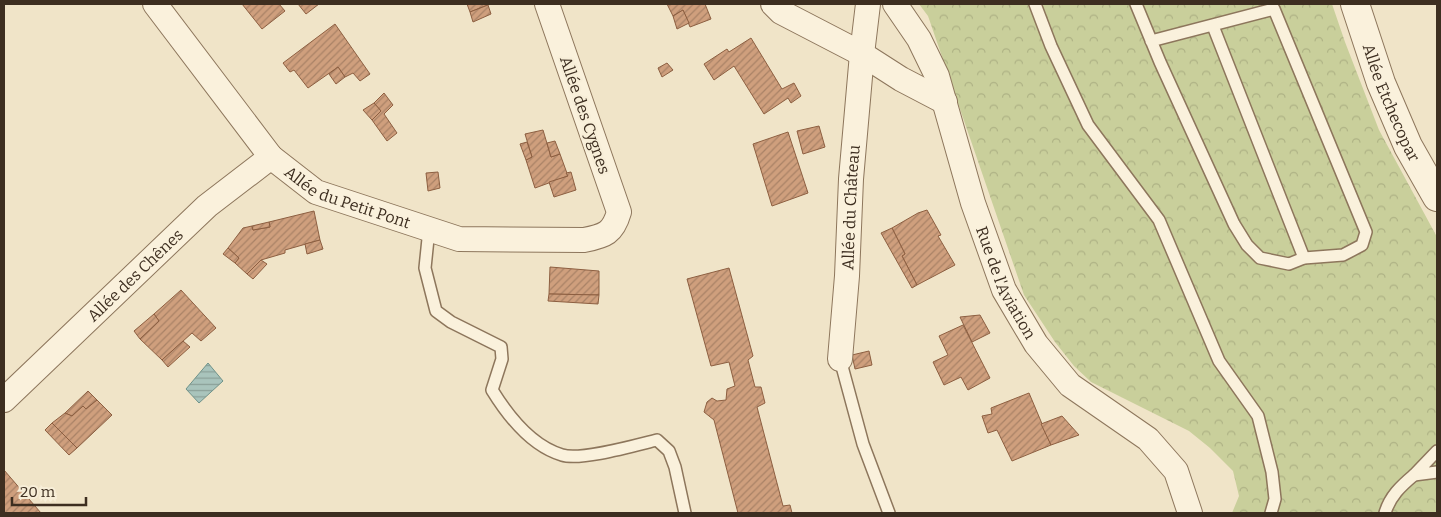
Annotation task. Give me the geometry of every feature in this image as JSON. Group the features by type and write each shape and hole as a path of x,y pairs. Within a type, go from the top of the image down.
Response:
{"street":[{"name":"Allée du Petit Pont","path":"155,4 271,157 316,192 458,239 584,240 601,237 615,226"},
{"name":"Allée des Cygnes","path":"547,4 619,212 615,226"},
{"path":"773,4 781,12 862,54 901,79 945,102"},
{"name":"Allée du Château","path":"840,359 847,276 851,179 868,4"},
{"name":"Rue de l'Aviation","path":"895,4 919,39 937,76 972,203 1004,290 1036,344 1070,385 1148,439 1176,471 1190,513"},
{"name":"Allée Etchecopar","path":"1356,4 1382,83 1400,128 1437,197"},
{"name":"Allée des Chênes","path":"4,400 207,206 271,157"}],"lane":[{"path":"1035,4 1051,46 1088,125 1159,220 1219,362 1258,416 1272,472 1275,499 1271,513"},
{"path":"1136,4 1151,41 1234,224 1247,245 1260,258 1289,264 1304,258 1343,255 1362,244 1366,232 1274,9 1151,41"},
{"path":"1213,26 1304,258"},
{"path":"429,229 425,268 436,311 451,322 501,347 502,359 492,390 508,415 537,442 562,455 588,455 657,440 669,451 675,467 684,513"},
{"path":"840,359 863,444 890,513"},
{"path":"1385,513 1395,492 1437,451"},
{"path":"1414,474 1437,472"}],"green space":[{"path":"919,4 1332,4 1379,130 1437,237 1437,513 1232,513 1239,496 1233,471 1210,448 1189,431 1091,382 1074,366 1055,342 1024,295 928,16"}],"water":[{"path":"208,363 223,381 199,403 186,389"}],"building":[{"path":"242,4 279,4 285,11 262,29"},
{"path":"298,4 319,4 306,14"},
{"path":"467,4 490,4 470,12"},
{"path":"667,4 705,4 711,19 690,27 683,10 673,16"},
{"path":"488,5 491,14 473,22 470,12"},
{"path":"683,10 689,23 677,29 673,16"},
{"path":"335,24 370,74 360,81 353,73 345,77 338,67 308,88 294,70 290,72 283,63"},
{"path":"751,38 782,89 794,83 801,96 791,103 788,98 764,114 734,66 714,80 704,64 727,49 729,52"},
{"path":"667,63 673,70 662,77 658,68"},
{"path":"338,67 345,77 336,84 329,74"},
{"path":"384,93 393,105 384,114 397,133 387,141 372,120 381,111 374,103"},
{"path":"374,103 381,111 372,120 363,110"},
{"path":"819,126 825,147 803,154 797,131"},
{"path":"543,130 551,157 560,154 568,176 535,188 526,160 532,157 525,134"},
{"path":"788,132 808,193 772,206 753,144"},
{"path":"555,141 560,154 551,157 547,143"},
{"path":"527,142 532,157 526,160 520,144"},
{"path":"438,172 440,188 428,191 426,173"},
{"path":"571,172 576,190 554,197 549,182 568,176 566,173"},
{"path":"927,210 941,235 938,236 955,265 917,285 902,256 905,254 892,228"},
{"path":"314,211 320,240 285,250 285,253 261,260 247,274 235,263 239,258 228,248 243,228 252,226 253,230 270,227 269,222"},
{"path":"269,222 270,227 253,230 252,226"},
{"path":"892,228 905,254 902,256 917,285 912,288 881,233"},
{"path":"320,240 323,249 307,254 305,244"},
{"path":"228,248 239,258 235,263 223,254"},
{"path":"261,260 267,264 253,279 247,274"},
{"path":"550,267 599,271 599,295 549,294"},
{"path":"729,268 753,356 748,360 755,387 761,387 765,403 757,407 783,506 790,505 792,513 738,513 714,420 704,412 707,402 712,398 717,401 726,400 727,389 735,386 729,362 711,366 687,279"},
{"path":"181,290 216,328 201,341 192,333 162,360 140,339 159,321 154,314"},
{"path":"549,294 599,295 598,304 548,301"},
{"path":"154,314 159,321 140,339 134,331"},
{"path":"980,315 990,333 972,342 960,317"},
{"path":"963,325 990,378 968,390 961,377 944,385 933,362 948,355 939,336"},
{"path":"183,341 190,347 168,367 162,360"},
{"path":"869,351 872,365 855,369 852,355"},
{"path":"88,391 97,400 86,409 83,406 72,416 65,413"},
{"path":"1029,393 1051,445 1012,461 997,430 988,433 982,416 992,414 991,408"},
{"path":"97,400 112,415 77,448 52,423 65,413 72,416 83,406 86,409"},
{"path":"1062,416 1079,435 1051,445 1041,424"},
{"path":"52,423 77,448 69,455 45,430"},
{"path":"4,470 41,513 4,513"}]}
